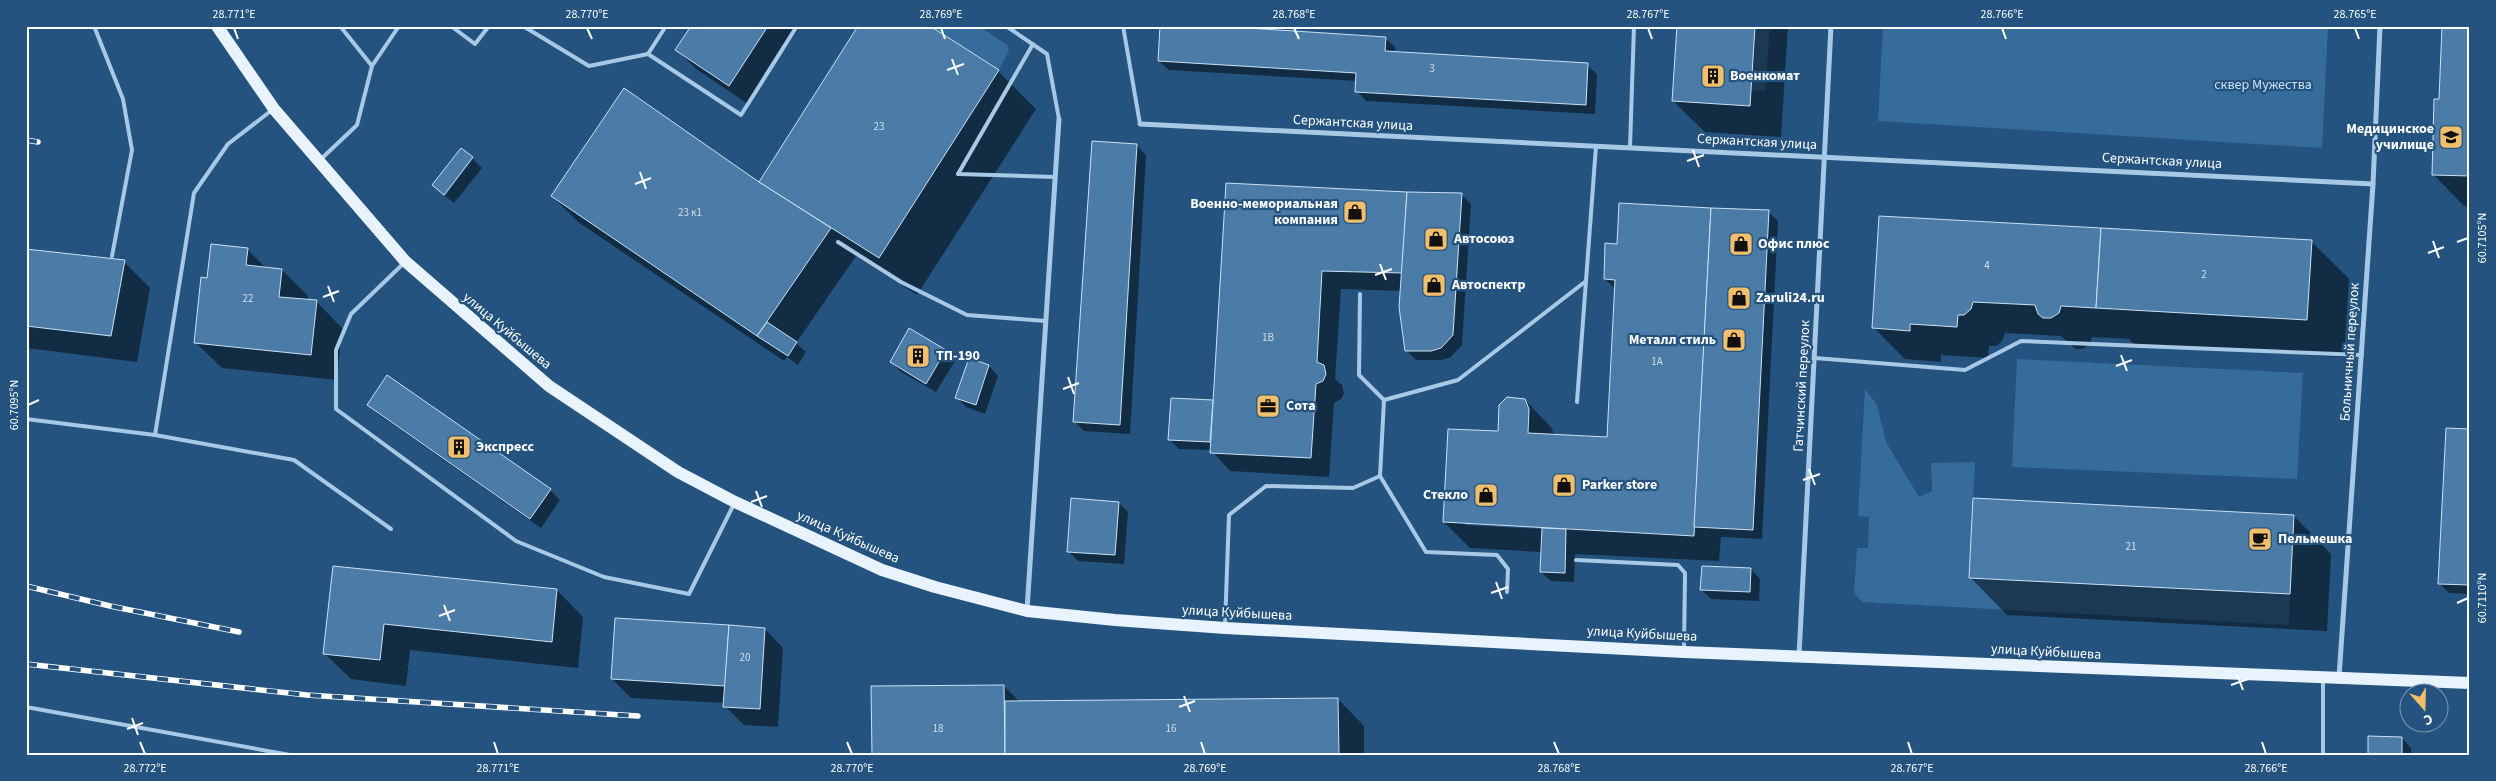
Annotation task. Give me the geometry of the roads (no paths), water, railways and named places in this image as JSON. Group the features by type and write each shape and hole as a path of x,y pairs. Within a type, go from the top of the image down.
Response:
{"main road":[{"name":"улица Куйбышева","path":"217,26 274,109 405,261 549,386 678,472 735,502 882,570 935,587 1027,611 1225,628 1684,652 2339,680 2470,683"}],"street":[{"name":"Гатчинский переулок","path":"1799,656 1831,26"},
{"name":"Больничный переулок","path":"2339,680 2373,184 2380,26"},
{"path":"1027,611 1059,119"},
{"name":"Сержантская улица","path":"1140,124 2373,184"}],"lane":[{"path":"94,26 123,99 132,150 112,256"},
{"path":"340,26 372,66"},
{"path":"318,162 357,125 372,66 399,26"},
{"path":"451,26 475,44 489,26"},
{"path":"523,26 589,66 648,54 741,115 797,26"},
{"path":"648,54 666,26"},
{"path":"1006,26 1047,54 1059,119"},
{"path":"1123,26 1140,124"},
{"path":"1630,148 1634,26"},
{"path":"1032,44 958,174 1056,177"},
{"path":"155,435 194,193 228,144 274,109"},
{"path":"1577,402 1596,146"},
{"path":"838,242 901,282 967,316 1046,321"},
{"path":"405,261 351,314 336,350 336,409 421,472 516,541 604,577 690,594 735,502"},
{"path":"1384,400 1458,380 1586,281"},
{"path":"1360,294 1359,376 1384,400 1380,476 1426,552 1497,555 1508,569 1507,592"},
{"path":"1815,358 1965,370 2022,340 2362,354"},
{"path":"26,419 155,435 294,460 391,529"},
{"path":"1225,628 1229,515 1266,486 1353,488 1380,476"},
{"path":"1576,560 1678,565 1686,573 1684,652"},
{"path":"2323,755 2324,679"},
{"path":"26,707 290,755"}],"railway":[{"path":"26,140 38,142"},
{"path":"26,586 110,606 239,632"},
{"path":"26,664 307,695 638,716"}],"place":[{"name":"Военкомат","path":"1713,76"},
{"name":"Медицинское училище","path":"2451,137"},
{"name":"Военно-мемориальная компания","path":"1355,212"},
{"name":"Автосоюз","path":"1436,239"},
{"name":"Офис плюс","path":"1741,244"},
{"name":"Автоспектр","path":"1434,285"},
{"name":"Zaruli24.ru","path":"1739,298"},
{"name":"Металл стиль","path":"1734,340"},
{"name":"ТП-190","path":"918,356"},
{"name":"Сота","path":"1268,406"},
{"name":"Экспресс","path":"459,447"},
{"name":"Parker store","path":"1564,485"},
{"name":"Стекло","path":"1486,495"},
{"name":"Пельмешка","path":"2260,539"}],"park label":[{"name":"сквер Мужества","path":"2263,85"}]}
